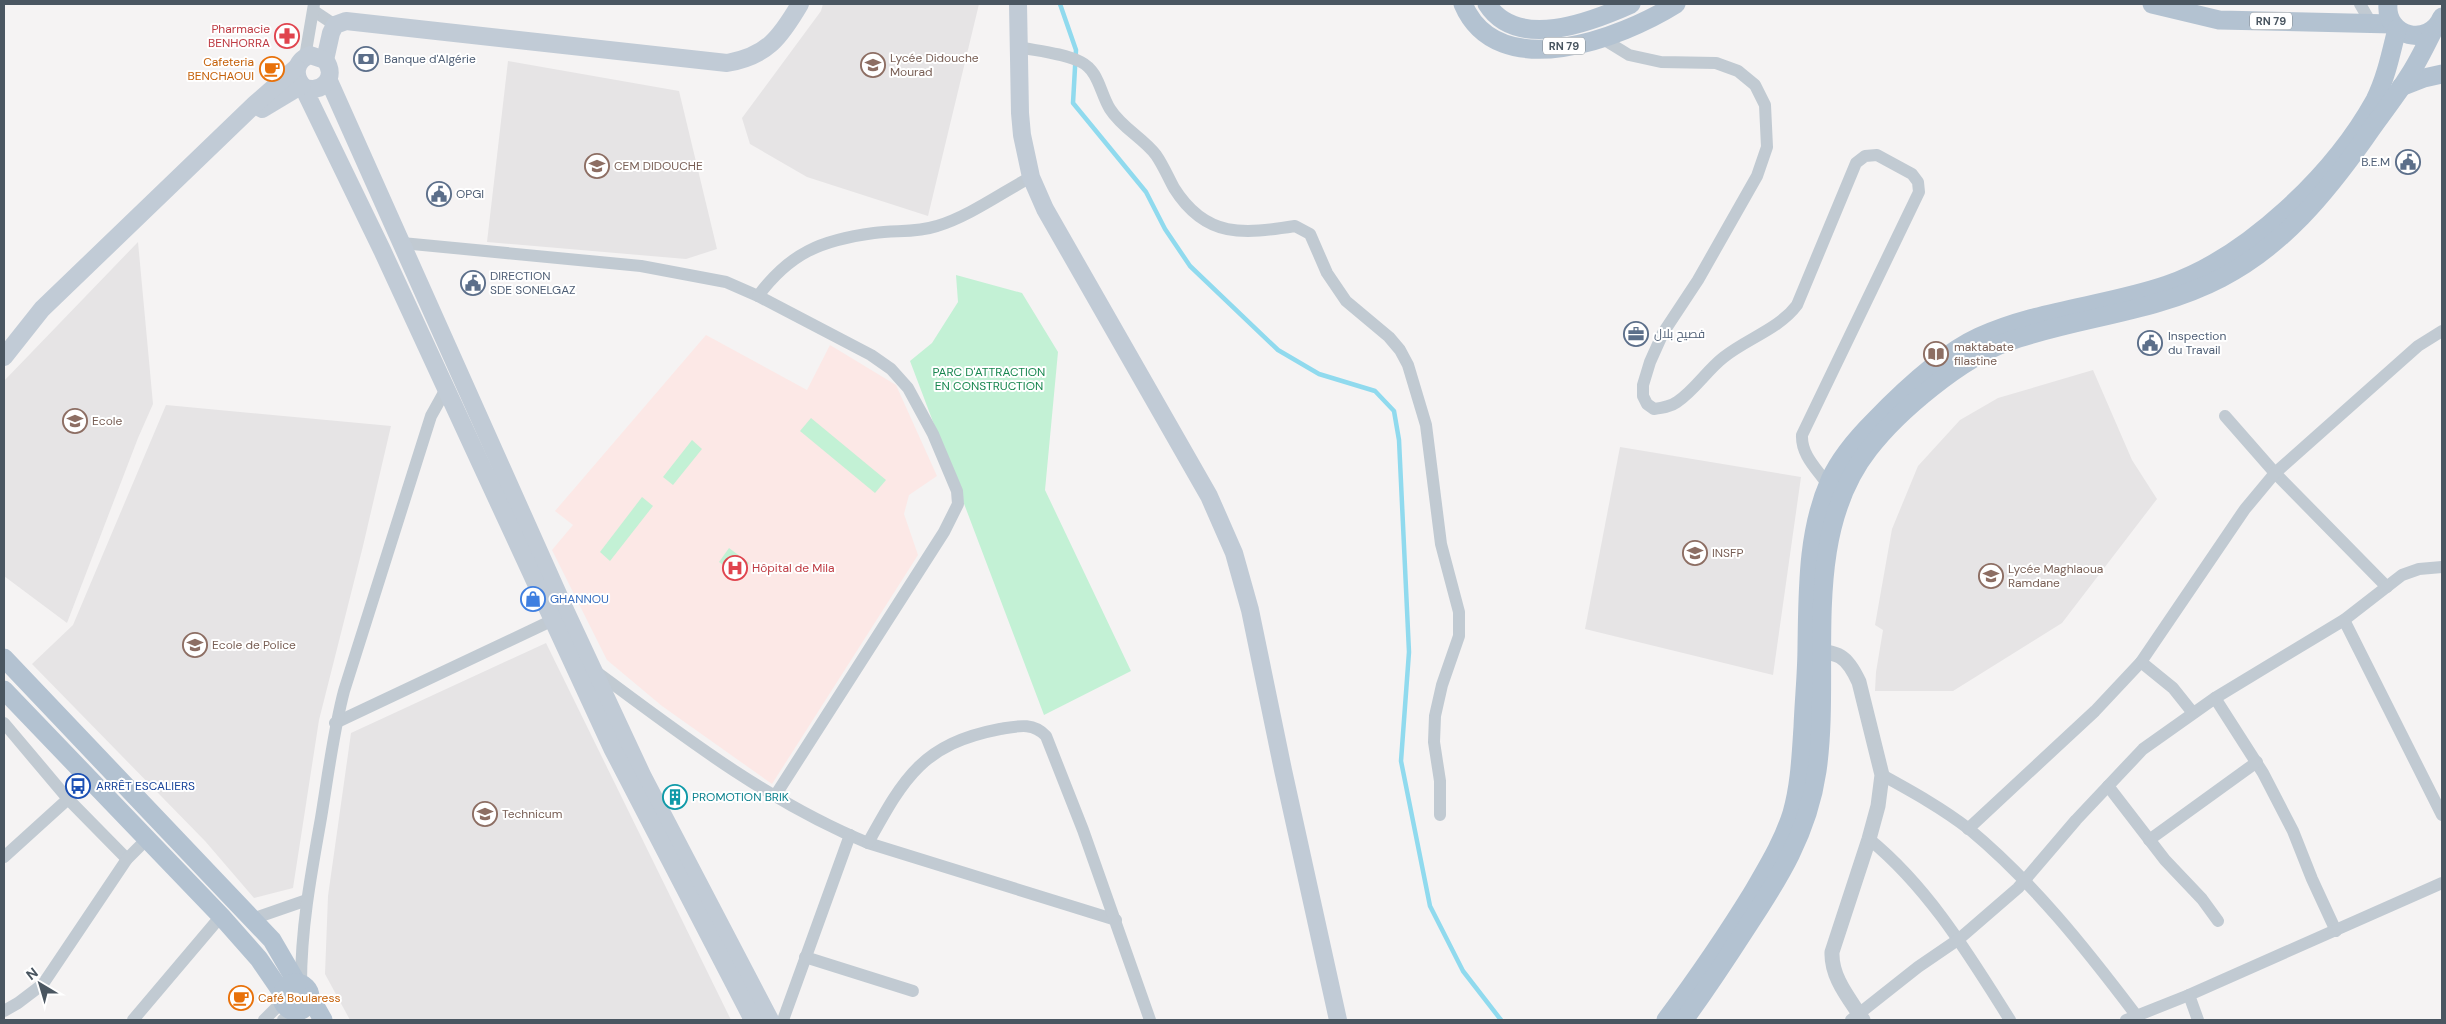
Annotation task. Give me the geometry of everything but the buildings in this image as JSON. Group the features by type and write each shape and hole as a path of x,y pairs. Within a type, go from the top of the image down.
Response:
{"main road":[{"path":"770,1020 643,776 566,612 329,81 330,69 326,60 335,25 346,21 727,63 745,60 771,45 787,26 800,4"},
{"path":"1018,4 1020,113 1032,177 1045,209 1209,496 1234,553 1250,610 1338,1020"},
{"name":"RN 79","path":"1463,4 1467,14 1481,30 1501,43 1525,49 1558,48 1603,39 1632,28 1676,4"},
{"name":"RN 79","path":"1487,4 1493,13 1512,26 1536,30 1562,28 1603,17 1631,4"},
{"name":"RN 79","path":"2152,4 2219,20 2372,23 2394,27"},
{"path":"1689,1018 1783,873 1805,825 1817,771 1815,650 1807,584 1818,516 1828,485 1850,447 1875,420 1933,367 1977,338 2017,323 2166,285 2210,268 2254,237 2299,198 2332,161 2366,114 2382,85 2394,27 2387,11 2388,4"},
{"path":"2394,27 2412,36 2420,36 2440,24"},
{"path":"1666,1020 1738,916 1772,860 1792,813 1800,775 1815,650 1835,512 1848,478 1870,447 1894,422 1946,376 1979,354 2015,340 2179,297 2223,277 2268,248 2306,215 2339,175 2401,87 2440,24"},
{"path":"4,357 42,309 240,121 255,104 301,63 316,55 326,60"},
{"path":"301,63 296,75 382,250 612,748 753,1020"},
{"path":"2401,87 2424,78 2442,74"},
{"path":"240,121 302,86 314,90 329,81"},
{"path":"4,658 272,940 295,1002"},
{"path":"4,690 221,916 295,1002 323,1020"}],"street":[{"path":"2360,4 2372,23"},
{"path":"301,63 314,7 335,25"},
{"path":"1603,39 1629,55 1661,62 1716,63 1738,71 1755,85 1765,105 1767,147 1757,176 1698,280 1663,333 1650,362 1643,385 1643,396 1647,404 1654,409 1676,403 1724,357 1745,342 1776,325 1790,314 1797,305 1856,163 1865,156 1877,155 1912,174 1918,182 1919,192 1802,435 1802,445 1805,454 1828,485"},
{"path":"1018,47 1070,58 1088,67 1096,76 1112,112 1156,156 1182,199 1208,222 1225,230 1238,232 1260,232 1295,226 1303,228 1310,234 1327,273 1346,301 1389,337 1404,357 1426,425 1441,544 1459,612 1459,636 1442,685 1435,716 1434,742 1440,781 1440,815"},
{"path":"758,296 774,275 795,257 828,242 874,233 920,231 941,225 1032,177"},
{"path":"402,243 641,266 726,282 758,296 871,355 891,369 908,388 933,434 957,491 958,504 948,525 776,796"},
{"path":"1968,829 2094,711 2141,662 2245,509 2275,473 2418,346 2442,331"},
{"path":"264,1020 295,1002 307,900 336,723 344,691 431,416 446,389"},
{"path":"2225,416 2275,473 2387,587"},
{"path":"1815,650 1835,653 1846,659 1853,670 1859,682 1882,775 1878,806 1869,839 1832,952 1832,962 1836,977 1858,1018 1918,967 1959,939 2025,880 2143,749 2215,698 2344,620 2402,575 2419,569 2442,568"},
{"path":"336,723 553,620"},
{"path":"2344,620 2442,815"},
{"path":"2141,662 2173,688 2193,713"},
{"path":"594,670 655,715 776,796 850,836 1116,920"},
{"path":"2215,698 2257,762 2293,831 2336,931"},
{"path":"4,724 68,799 127,859"},
{"path":"868,843 904,781 920,764 940,750 986,732 1030,726 1040,730 1046,736 1116,920 1150,1020"},
{"path":"2149,840 2257,762"},
{"path":"1882,775 1928,801 1968,829 2025,880 2106,974 2131,1018 2189,995 2442,883"},
{"path":"2108,786 2165,860 2202,899 2218,921"},
{"path":"4,858 68,799"},
{"path":"782,1020 850,836"},
{"path":"4,1011 43,984 127,859 147,839"},
{"path":"1869,839 1907,873 1959,939 2010,1020"},
{"path":"252,918 307,900"},
{"path":"133,1020 221,916"},
{"path":"805,956 913,991"},
{"path":"2189,995 2198,1020"}],"shaded area":[{"name":"Lycée Didouche Mourad","path":"823,4 979,4 928,216 807,177 750,144 742,118 821,11"},
{"name":"CEM DIDOUCHE","path":"508,61 679,91 717,249 686,259 487,242"},
{"name":"Ecole","path":"138,242 153,404 138,438 67,623 4,576 4,381"},
{"name":"Hôpital de Mila","path":"706,335 807,390 830,345 896,385 937,476 909,495 904,514 918,555 772,784 662,706 607,660 552,550 573,525 555,511"},
{"name":"Lycée Maghlaoua Ramdane","path":"2093,370 2132,460 2157,499 2062,623 1953,691 1875,691 1883,630 1875,625 1892,529 1918,466 1960,420 1998,398"},
{"name":"Ecole de Police","path":"166,405 391,426 319,720 293,888 254,898 205,841 32,664 73,625"},
{"name":"INSFP","path":"1620,447 1801,477 1773,675 1585,629"},
{"name":"Technicum","path":"546,643 731,1020 350,1020 325,974 328,896 351,733"}],"green space":[{"name":"PARC D'ATTRACTION EN CONSTRUCTION","path":"956,275 1022,293 1058,352 1045,490 1131,671 1044,715 910,361 932,343 958,302"},
{"path":"811,418 886,480 875,493 800,431"},
{"path":"692,440 702,449 673,485 663,477"},
{"path":"642,497 653,506 610,561 600,552"},
{"path":"729,548 749,563 738,576 719,562"}],"waterway":[{"path":"1060,4 1076,50 1073,103 1146,192 1165,229 1190,266 1278,350 1319,374 1375,391 1394,411 1399,440 1409,652 1401,761 1430,906 1463,971 1501,1020"}],"place":[{"name":"Pharmacie BENHORRA","path":"287,36"},
{"name":"Banque d'Algérie","path":"366,59"},
{"name":"Lycée Didouche Mourad","path":"873,65"},
{"name":"Cafeteria BENCHAOUI","path":"272,69"},
{"name":"B.E.M","path":"2408,162"},
{"name":"CEM DIDOUCHE","path":"597,166"},
{"name":"OPGI","path":"439,194"},
{"name":"DIRECTION SDE SONELGAZ","path":"473,283"},
{"name":"فصيح بلال","path":"1636,334"},
{"name":"Inspection du Travail","path":"2150,343"},
{"name":"maktabate filastine","path":"1936,354"},
{"name":"Ecole","path":"75,421"},
{"name":"INSFP","path":"1695,553"},
{"name":"Hôpital de Mila","path":"735,568"},
{"name":"Lycée Maghlaoua Ramdane","path":"1991,576"},
{"name":"GHANNOU","path":"533,599"},
{"name":"Ecole de Police","path":"195,645"},
{"name":"ARRÊT ESCALIERS","path":"78,786"},
{"name":"PROMOTION BRIK","path":"675,797"},
{"name":"Technicum","path":"485,814"},
{"name":"Café Boularess","path":"241,998"}]}
